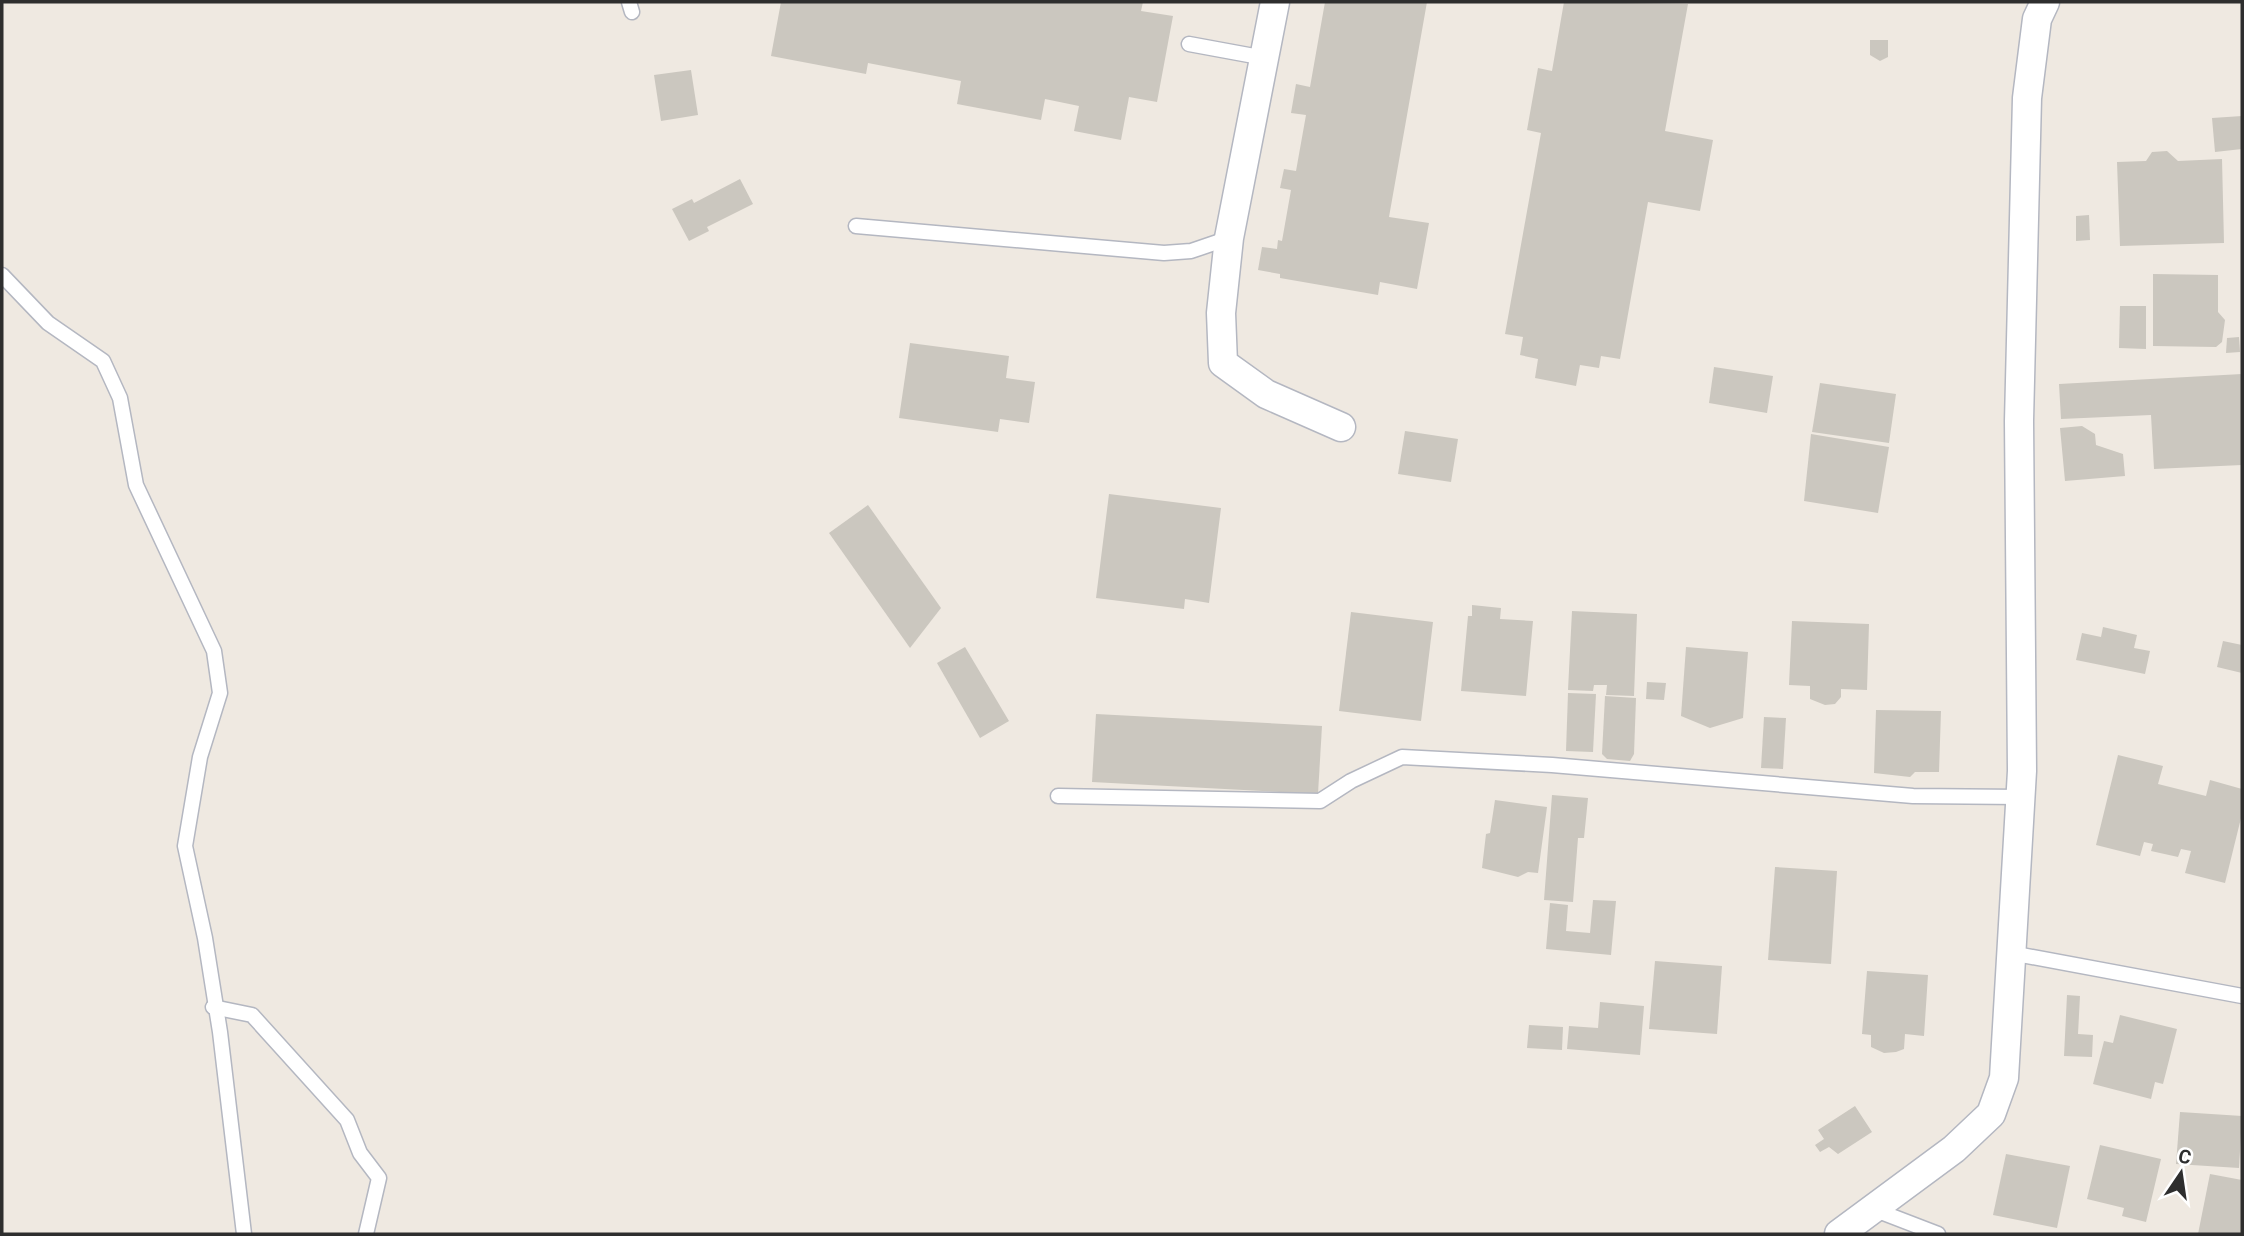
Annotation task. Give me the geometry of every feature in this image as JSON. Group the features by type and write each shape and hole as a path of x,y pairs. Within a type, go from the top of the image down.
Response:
{"street":[{"path":"1276,2 1229,238 1221,313 1223,363 1266,394 1340,428"},
{"path":"1839,1234 1954,1149 1991,1114 2004,1078 2021,797 2019,421 2027,98 2037,19 2045,2"}],"lane":[{"path":"1189,44 1265,58"},
{"path":"856,226 1164,253 1191,251 1229,238"},
{"path":"2,275 48,323 103,361 120,398 136,485 214,651 220,693 200,757 185,846 205,938 220,1032 244,1234"},
{"path":"1058,796 1320,801 1351,781 1402,757 1552,765 1913,796 2021,797"},
{"path":"2011,953 2242,996"},
{"path":"214,1007 252,1015 347,1120 360,1153 379,1178 366,1234"},
{"path":"1873,1209 1938,1234"}],"building":[{"path":"781,2 1143,2 1141,11 1173,16 1157,102 1129,97 1121,140 1074,131 1079,106 1045,99 1041,120 957,104 961,81 868,63 866,74 771,56"},
{"path":"1325,2 1427,2 1389,217 1429,223 1417,289 1380,282 1378,295 1280,278 1280,274 1258,270 1262,247 1277,249 1278,240 1282,241 1291,190 1280,188 1284,169 1296,171 1306,115 1291,113 1296,84 1310,87"},
{"path":"1564,2 1688,4 1665,131 1713,140 1700,211 1648,202 1620,359 1601,356 1599,368 1580,365 1576,386 1535,378 1538,359 1520,355 1523,337 1505,334 1541,133 1527,130 1538,68 1552,71"},
{"path":"1870,40 1888,40 1888,57 1880,61 1870,55"},
{"path":"691,70 698,115 661,121 654,75"},
{"path":"2242,116 2242,149 2215,152 2212,118"},
{"path":"2167,151 2178,161 2222,159 2224,243 2120,246 2117,162 2146,161 2152,152"},
{"path":"740,179 753,204 707,227 709,231 689,241 672,209 692,199 694,203"},
{"path":"2089,215 2090,240 2076,241 2076,216"},
{"path":"2153,274 2218,275 2218,312 2225,320 2222,342 2216,347 2153,346"},
{"path":"2120,306 2146,306 2146,349 2119,348"},
{"path":"2239,337 2240,352 2226,353 2227,338"},
{"path":"910,343 1009,356 1006,378 1035,382 1029,423 1000,419 998,432 899,418"},
{"path":"1714,367 1773,376 1767,413 1709,403"},
{"path":"2242,374 2242,465 2154,469 2151,415 2061,419 2059,384"},
{"path":"1820,383 1896,394 1889,443 1812,432"},
{"path":"2082,426 2095,434 2096,445 2123,454 2125,476 2065,481 2060,428"},
{"path":"1405,431 1458,439 1451,482 1398,474"},
{"path":"1811,434 1889,447 1878,513 1804,501"},
{"path":"1109,494 1221,508 1209,603 1185,599 1184,609 1096,598"},
{"path":"868,505 941,608 910,648 829,533"},
{"path":"1472,605 1501,608 1500,619 1533,621 1526,696 1461,691 1468,616 1472,616"},
{"path":"1572,611 1637,614 1634,696 1606,695 1607,685 1594,685 1593,691 1568,690"},
{"path":"1351,612 1433,622 1421,721 1339,711"},
{"path":"1792,621 1869,624 1867,690 1841,689 1841,697 1835,704 1825,705 1810,699 1810,686 1789,685"},
{"path":"2103,627 2137,635 2134,648 2150,651 2145,674 2076,660 2082,633 2101,637"},
{"path":"2223,641 2242,645 2242,673 2217,667"},
{"path":"965,647 1009,721 980,738 937,663"},
{"path":"1686,647 1748,652 1743,718 1710,728 1681,716"},
{"path":"1647,682 1666,683 1664,700 1646,699"},
{"path":"1568,693 1596,694 1593,752 1566,751"},
{"path":"1605,696 1636,698 1634,754 1630,761 1607,759 1602,754"},
{"path":"1876,710 1941,711 1939,772 1915,772 1910,777 1874,773"},
{"path":"1096,714 1322,726 1318,794 1092,782"},
{"path":"1764,717 1786,718 1783,769 1761,768"},
{"path":"2118,755 2163,766 2158,784 2206,796 2210,780 2242,789 2242,814 2225,883 2185,873 2191,851 2181,849 2178,857 2151,851 2153,844 2144,842 2140,856 2096,845"},
{"path":"1552,795 1588,798 1584,838 1578,838 1573,902 1544,900"},
{"path":"1495,800 1547,807 1538,873 1528,872 1518,877 1482,868 1486,834 1490,833"},
{"path":"1775,867 1837,871 1831,964 1768,960"},
{"path":"1593,900 1616,901 1611,955 1546,949 1550,903 1568,905 1566,931 1590,933"},
{"path":"1655,961 1722,966 1717,1034 1649,1029"},
{"path":"1867,971 1928,975 1924,1036 1905,1034 1904,1049 1896,1052 1884,1053 1871,1047 1871,1035 1862,1034"},
{"path":"2067,995 2080,996 2078,1034 2093,1035 2092,1057 2064,1056"},
{"path":"1600,1002 1644,1006 1640,1055 1567,1049 1569,1026 1598,1028"},
{"path":"2120,1015 2177,1029 2163,1084 2155,1082 2151,1099 2093,1084 2104,1041 2113,1043"},
{"path":"1529,1025 1563,1027 1562,1050 1527,1048"},
{"path":"1855,1106 1872,1132 1838,1154 1829,1147 1820,1152 1815,1145 1824,1139 1818,1130"},
{"path":"2180,1112 2242,1116 2239,1168 2176,1164"},
{"path":"2100,1145 2161,1159 2146,1222 2122,1216 2124,1208 2087,1199"},
{"path":"2006,1154 2070,1166 2057,1228 1993,1215"},
{"path":"2210,1174 2242,1180 2242,1234 2198,1234"}]}
